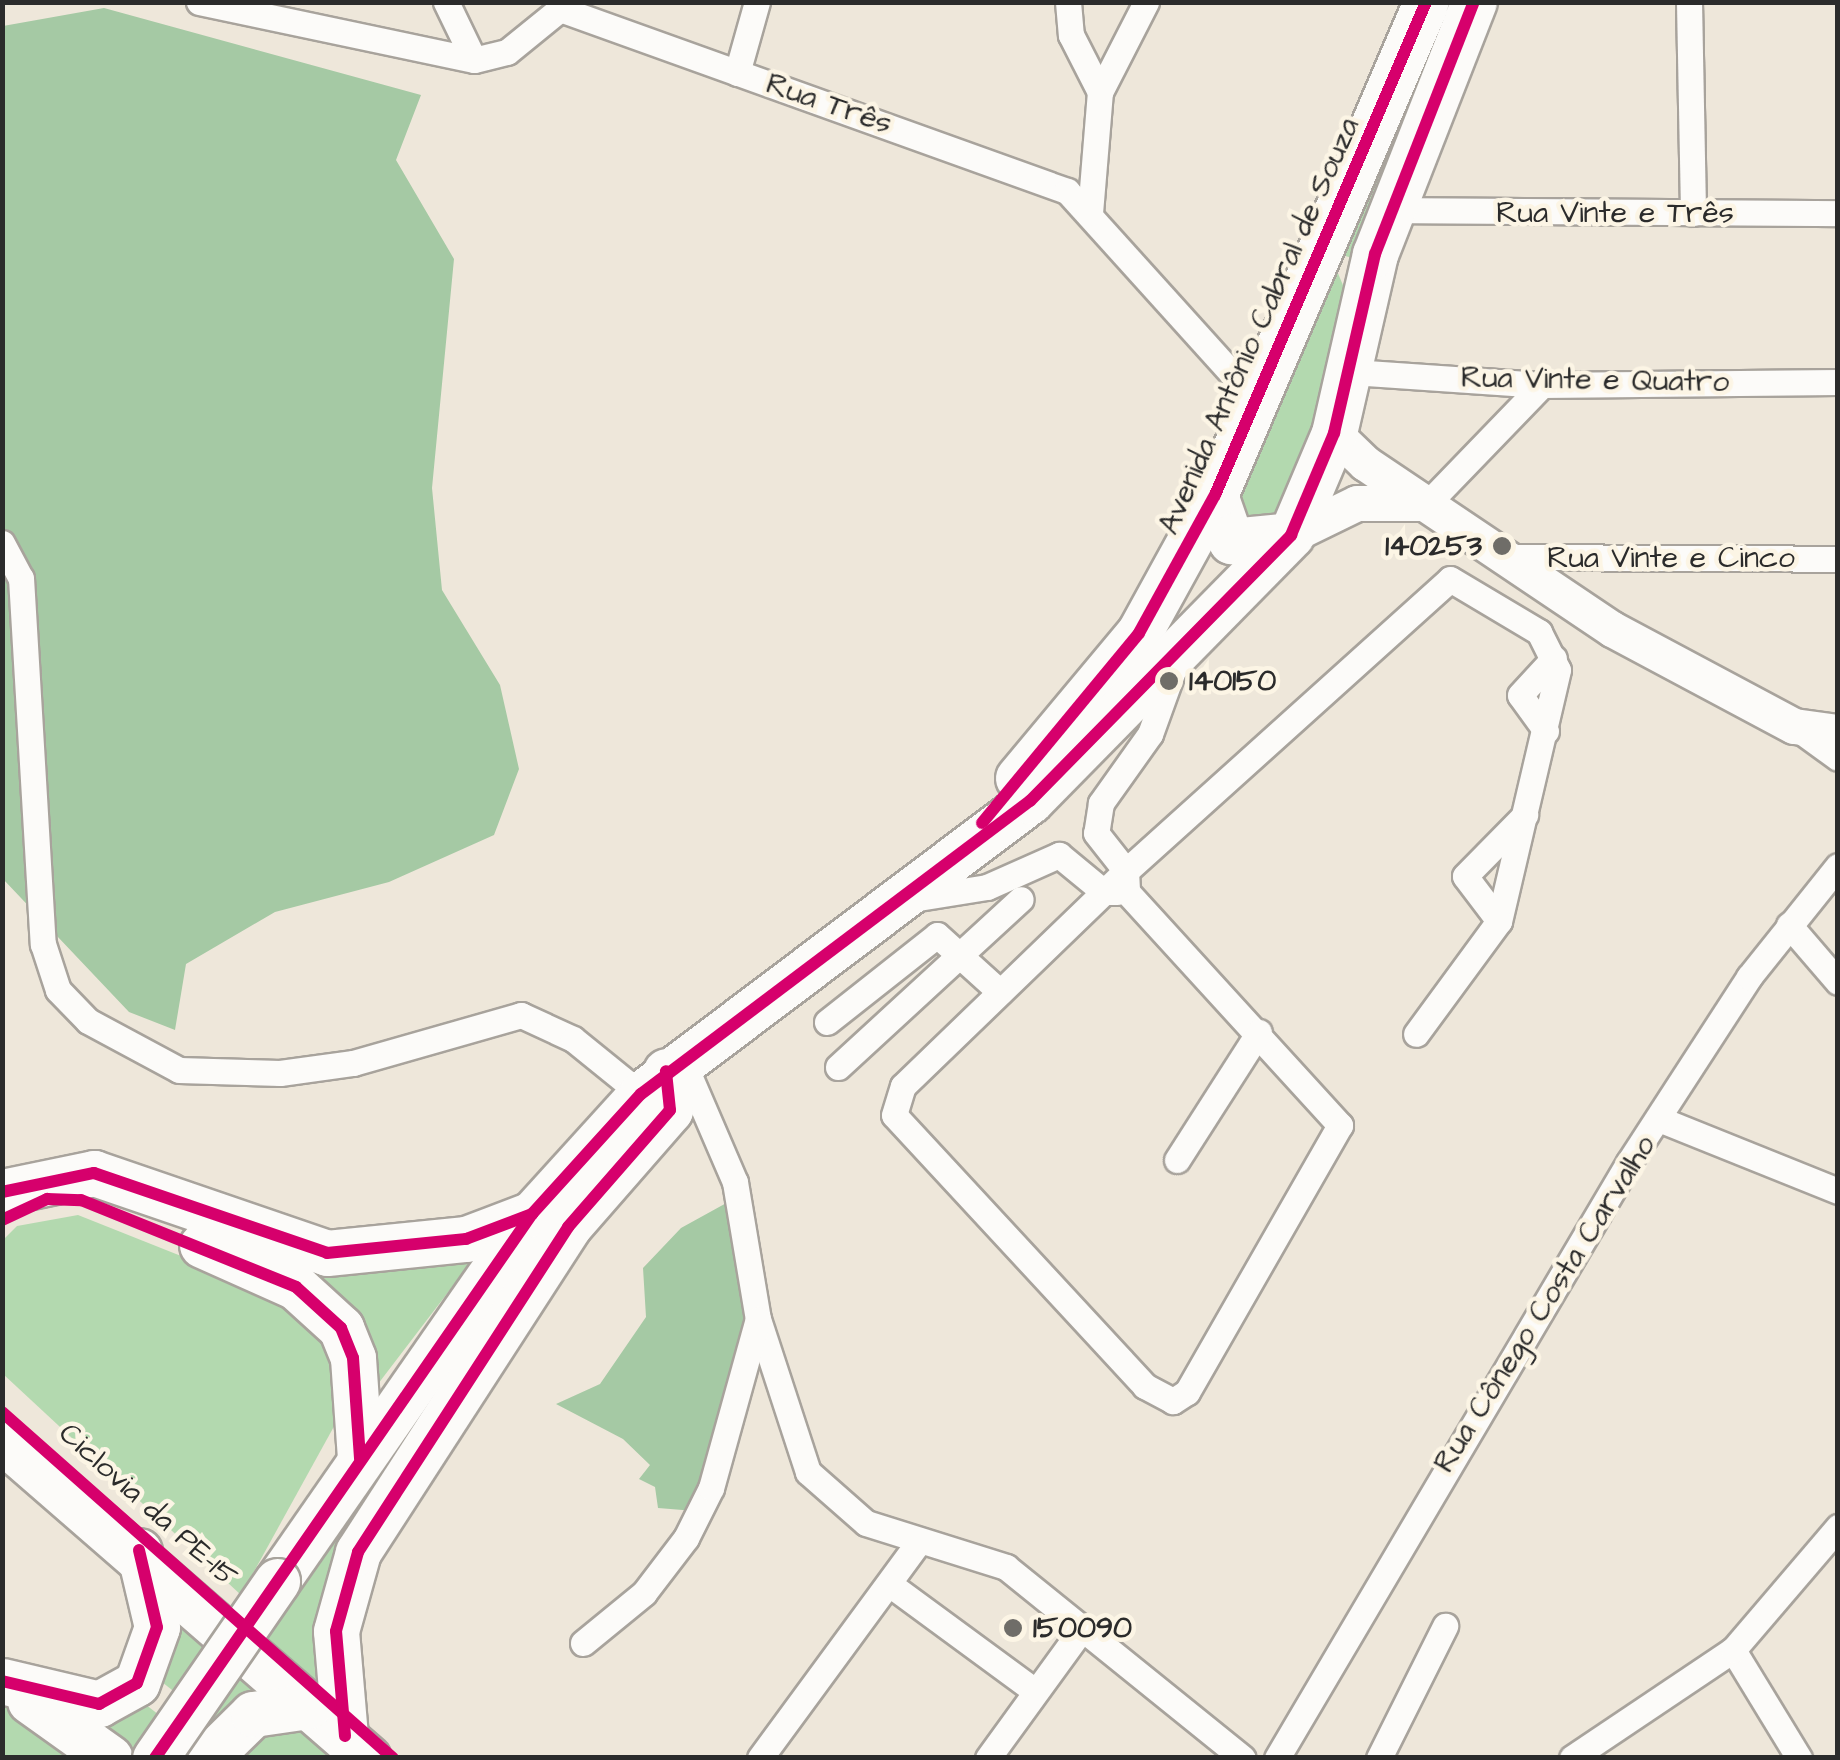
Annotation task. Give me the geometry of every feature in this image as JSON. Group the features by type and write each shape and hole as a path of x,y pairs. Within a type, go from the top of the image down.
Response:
{"highway":[{"name":"Avenida Antônio Cabral de Souza","path":"965,844 1139,633 1215,495 1304,271 1426,2"},
{"name":"Avenida Antônio Cabral de Souza","path":"156,1758 532,1214 663,1075 965,844 1030,801 1178,656 1292,534 1334,433 1352,372 1365,296 1392,210 1474,2"},
{"path":"1304,271 1335,270 1365,296"},
{"path":"1215,495 1231,540 1292,534"},
{"path":"357,1747 336,1631 358,1552 568,1227 670,1110 663,1075"},
{"path":"2,1192 94,1173 248,1232 344,1254 466,1239 532,1214"},
{"path":"2,1220 48,1199 81,1200 296,1288 341,1328 353,1358 360,1459"},
{"path":"2,1440 139,1550 357,1747"},
{"path":"2,1682 98,1704 137,1683 158,1627 139,1550"},
{"path":"2,1682 110,1758"},
{"path":"208,1758 253,1714 308,1706"}],"main road":[{"path":"1334,433 1612,630 1794,726 1838,732"},
{"path":"1292,534 1356,503 1428,503"}],"street":[{"path":"199,2 474,60 507,52 560,6"},
{"path":"446,2 474,60"},
{"path":"737,73 757,2"},
{"path":"1068,2 1071,34 1100,92"},
{"path":"1090,213 1100,92 1146,2"},
{"path":"1689,2 1693,213"},
{"name":"Rua Três","path":"560,6 737,73 1042,177 1090,213 1252,396"},
{"name":"Rua Vinte e Três","path":"1392,210 1838,213"},
{"name":"Rua Vinte e Quatro","path":"1352,372 1542,384 1838,382"},
{"path":"1428,503 1542,384"},
{"path":"2,543 21,578 16,604 43,944 58,990 88,1021 179,1070 280,1073 353,1063 521,1015 663,1075 735,1182 758,1319 808,1472 866,1522 1006,1568 1243,1758"},
{"name":"Rua Vinte e Cinco","path":"1505,556 1838,559"},
{"path":"890,901 954,896 1059,855 1119,885 1259,1032 1340,1125 1188,1392 1159,1397 894,1114 902,1086 1000,992 1119,885 1450,579 1539,632 1554,658 1520,695 1546,731 1499,921 1416,1034"},
{"path":"1119,885 1095,819 1150,734 1178,656"},
{"path":"1794,726 1838,758"},
{"path":"1499,921 1465,876 1525,815"},
{"name":"Rua Cônego Costa Carvalho","path":"1277,1758 1659,1119 1789,925 1838,866"},
{"path":"838,1067 1021,899"},
{"path":"1789,925 1838,982"},
{"path":"827,1022 922,940 938,936 961,952 1000,992"},
{"path":"1177,1160 1259,1032"},
{"path":"1659,1119 1838,1190"},
{"path":"584,1643 654,1583 686,1538 711,1488 758,1319"},
{"path":"1572,1758 1733,1650 1838,1527"},
{"path":"760,1758 892,1586 920,1540"},
{"path":"892,1586 1032,1689"},
{"path":"1379,1758 1445,1626"},
{"path":"988,1758 1032,1689 1081,1630"},
{"path":"1733,1650 1800,1758"}],"green space":[{"path":"1439,3 1449,3 1356,259 1324,250"},
{"path":"104,8 421,95 396,160 454,259 432,488 442,590 500,685 519,769 494,835 389,882 275,912 186,964 175,1030 129,1012 3,879 3,26"},
{"path":"1337,271 1353,309 1283,521 1252,535 1231,495 1319,272"},
{"path":"91,1182 204,1221 481,1249 378,1384 368,1360 276,1265 99,1197 48,1195"},
{"path":"730,1201 750,1320 695,1511 658,1508 655,1487 639,1479 650,1465 623,1439 556,1404 600,1384 646,1317 643,1268 681,1228"},
{"path":"78,1215 259,1287 330,1340 337,1421 241,1595 3,1374 2,1241 17,1226"},
{"path":"383,1492 335,1717 261,1648 349,1519"},
{"path":"168,1615 225,1640 181,1697 153,1675"},
{"path":"240,1651 289,1697 219,1725 199,1709"},
{"path":"136,1697 168,1722 139,1757 58,1707"},
{"path":"3,1700 90,1757 3,1757"},
{"path":"289,1713 353,1757 248,1757 223,1738"}],"cycle path":[{"path":"982,823 1139,633 1215,495 1426,2"},
{"path":"155,1758 532,1214 641,1094 1030,801 1291,535 1334,433 1375,254 1474,2"},
{"path":"345,1736 336,1631 358,1552 568,1227 670,1110 666,1071"},
{"path":"2,1192 94,1173 327,1253 466,1239 532,1214"},
{"path":"2,1220 47,1199 81,1200 296,1287 341,1328 353,1358 360,1459"},
{"name":"Ciclovia da PE-15","path":"2,1412 393,1758"},
{"path":"2,1681 99,1704 137,1683 157,1627 139,1550"}],"place":[{"name":"140253","path":"1502,546"},
{"name":"140150","path":"1169,681"},
{"name":"150090","path":"1013,1628"}]}
